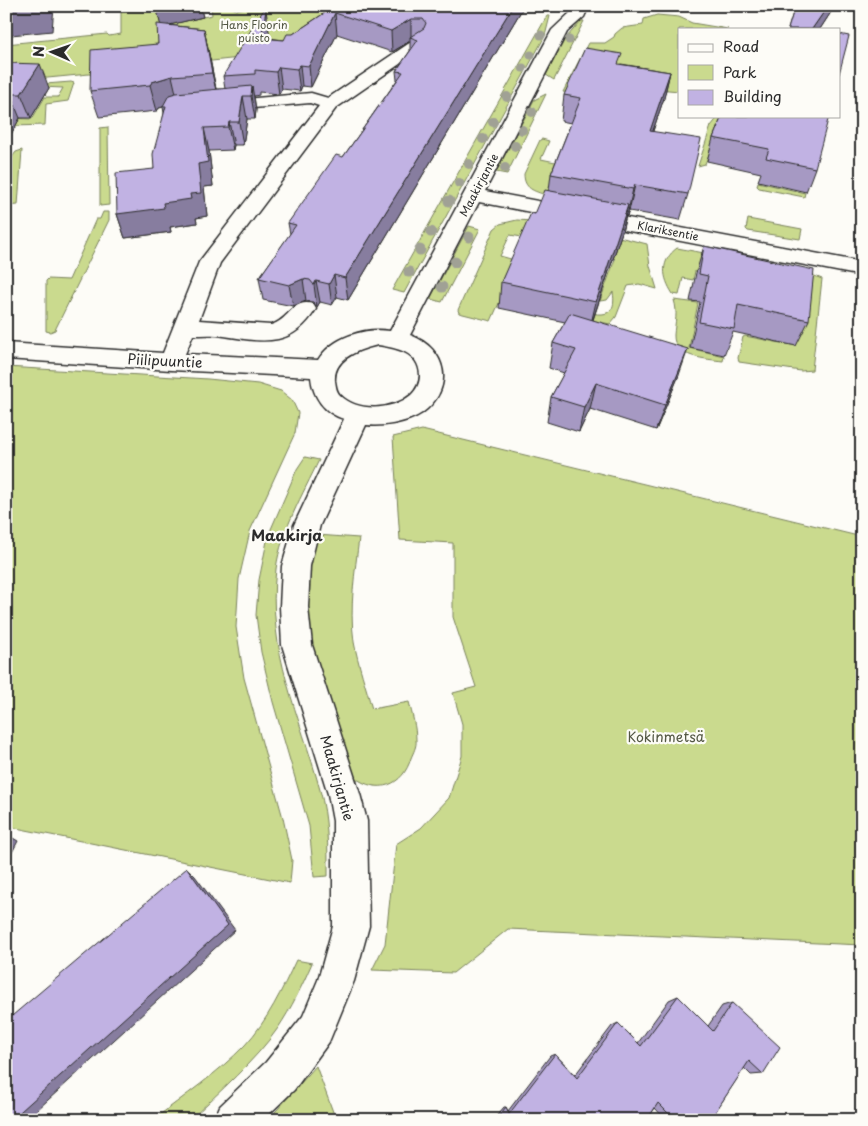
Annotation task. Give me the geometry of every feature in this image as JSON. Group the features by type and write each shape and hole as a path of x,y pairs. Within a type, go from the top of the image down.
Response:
{"street":[{"name":"Maakirjantie","path":"560,30 561,12 564,6"},
{"name":"Maakirjantie","path":"397,339 560,30 578,14 581,6"},
{"path":"171,362 210,262 330,104 417,45"},
{"path":"198,107 311,98 330,104"},
{"name":"Klariksentie","path":"473,195 862,268"},
{"path":"184,327 227,328 257,334 271,334 290,326 299,319 305,309"},
{"path":"378,337 397,339 413,345 429,359 433,370 433,381 430,390 414,406 402,412 380,417 358,415 336,404 327,395 322,382 324,369 329,358 338,350 358,340 378,337"},
{"name":"Piilipuuntie","path":"6,351 171,362 324,369"},
{"name":"Maakirjantie","path":"234,1120 280,1076 316,1029 336,982 351,926 350,821 344,794 297,645 294,606 296,566 307,525 358,415"}],"green space":[{"name":"Hans Floorin puisto","path":"121,6 160,6 162,26 212,15 211,6 230,6 236,10 251,6 362,6 296,52 95,75 6,82 6,44 121,34"},
{"path":"657,15 679,17 692,23 722,28 678,28 678,91 658,89 563,92 588,43 605,43 622,28 643,25 644,19"},
{"path":"547,16 550,16 545,36 404,293 392,290"},
{"path":"581,21 584,21 554,80 546,75 565,39"},
{"path":"74,83 68,101 46,104 45,125 14,126 8,118 32,119 45,97 58,97 63,88 20,86"},
{"path":"546,94 507,174 496,172 534,100"},
{"path":"717,118 728,118 719,129 705,164 698,166 711,126"},
{"path":"108,127 109,205 100,206 100,128"},
{"path":"542,139 549,141 541,159 560,163 546,195 534,191 524,179 524,174"},
{"path":"22,150 18,205 6,206 6,165 16,152"},
{"path":"758,182 805,193 804,197 759,188 757,186"},
{"path":"103,212 109,212 109,220 55,330 46,331 46,281 48,279 69,280 96,219 100,219"},
{"path":"748,219 802,229 800,239 748,231 746,229"},
{"path":"517,220 532,221 558,243 510,235 500,256 518,261 491,321 459,313 458,310 494,229 500,224"},
{"path":"469,226 480,229 442,302 430,299"},
{"path":"619,237 647,244 650,266 657,289 639,284 628,286 616,317 610,324 590,320 591,313 607,313 614,303 613,292 607,300 600,301 615,259 613,257"},
{"path":"677,248 715,255 738,280 695,271 693,280 683,278 679,295 673,294 669,288 664,270 668,258"},
{"path":"812,275 822,279 812,370 801,371 739,362 738,358 743,337 745,336 796,346 803,296"},
{"path":"674,300 698,303 689,348 724,356 723,361 692,356 679,348 675,343 674,335 676,313"},
{"path":"6,367 208,379 258,384 281,391 292,400 298,413 295,433 250,531 239,579 236,627 244,678 283,818 292,860 290,883 6,826"},
{"name":"Kokinmetsä","path":"422,430 862,537 862,945 508,929 453,973 372,970 385,944 396,844 421,828 449,798 462,756 462,724 453,693 476,687 453,617 453,543 400,540 393,437"},
{"path":"305,457 319,460 293,513 283,541 276,569 274,599 280,655 325,811 328,876 314,877 309,826 273,702 261,652 256,615 259,580 268,536 297,469"},
{"path":"317,535 359,538 352,616 354,642 372,709 409,702 414,721 415,747 407,768 396,781 388,785 372,786 354,777 311,641 307,584"},
{"path":"296,960 312,963 288,1012 259,1052 190,1120 153,1120 212,1075 245,1045 268,1015"},
{"path":"316,1066 336,1120 268,1120"}],"building":[{"path":"6,6 38,6 6,9"},
{"path":"335,6 513,6 345,278 334,275 329,284 316,281 314,285 310,280 303,279 289,285 259,278 296,225 288,223 336,155 343,157 403,72 396,71 418,40 410,37 424,28 426,23 423,19 411,19 391,31 335,13 309,66 300,65 297,69 279,67 276,72 255,70 255,74 223,76 264,9 266,10 261,38 284,40 287,34 293,34"},
{"path":"795,6 828,6 813,28 788,28"},
{"path":"157,24 204,29 212,73 172,76 152,82 150,85 90,91 91,50 158,44"},
{"path":"840,34 849,36 840,70"},
{"path":"585,48 622,54 618,64 670,72 650,131 701,139 688,194 635,185 633,189 551,174 581,98 564,95"},
{"path":"6,63 40,64 21,94 10,94 6,100"},
{"path":"252,86 251,96 243,96 239,122 229,122 228,127 204,128 208,162 198,164 201,193 190,194 191,199 163,203 164,208 117,214 116,173 154,169 153,154 166,106 163,106 169,95"},
{"path":"721,118 828,118 815,168 766,158 769,149 713,138"},
{"path":"545,190 628,205 596,302 501,282 531,213 535,214"},
{"path":"704,246 814,270 809,320 738,305 734,329 699,322 708,276 699,274"},
{"path":"570,313 688,349 665,405 596,383 584,407 551,397 576,350 553,343"},
{"path":"187,868 228,925 11,1120 6,1120 6,1021"},
{"path":"678,996 713,1031 732,1003 780,1047 763,1074 749,1061 714,1114 720,1120 675,1120 658,1103 647,1120 496,1120 506,1107 509,1114 555,1054 577,1078 618,1023 641,1046"}],"district":[{"name":"Maakirja","path":"287,536"}]}
